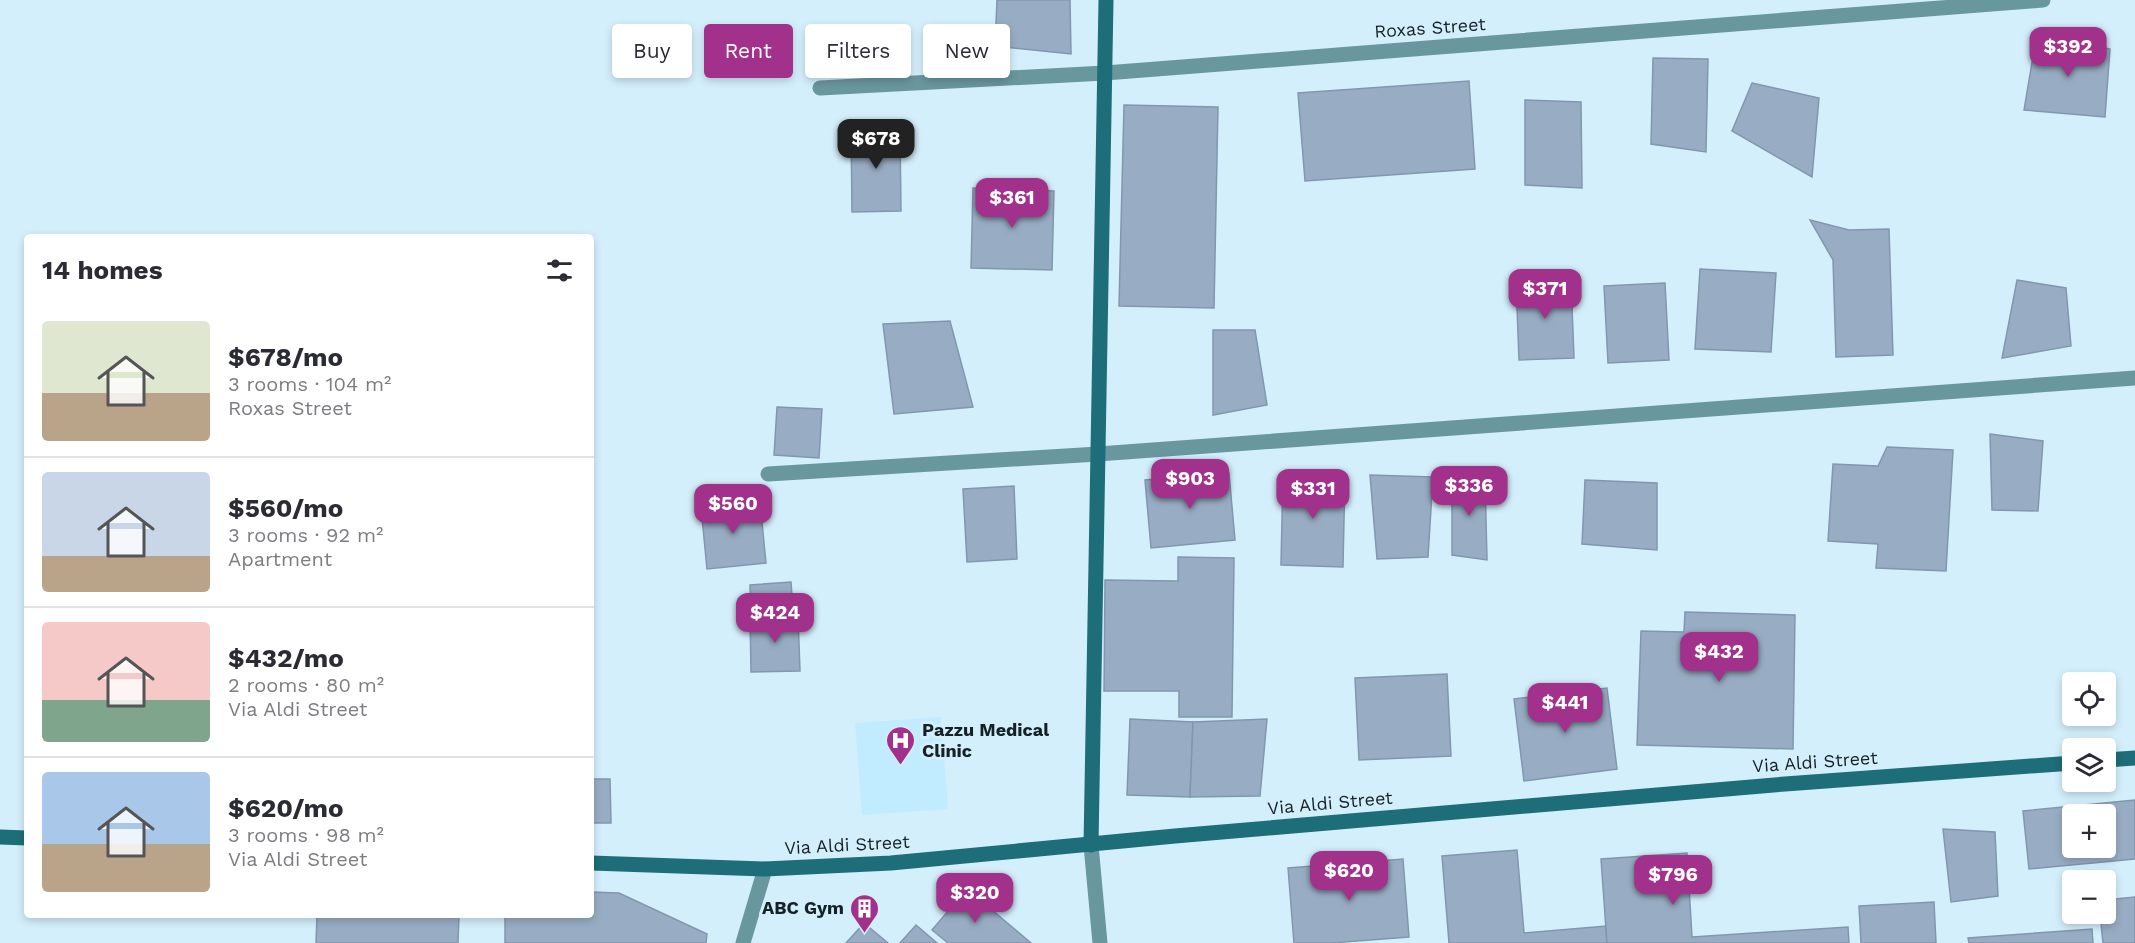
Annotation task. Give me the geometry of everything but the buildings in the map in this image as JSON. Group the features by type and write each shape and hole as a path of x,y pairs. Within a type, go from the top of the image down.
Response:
{"street":[{"path":"1100,943 1091,845 1107,0"},
{"name":"Roxas Street","path":"820,88 1105,73 2043,0"},
{"path":"768,474 1098,454 2135,378"},
{"path":"2116,759 2135,758"},
{"name":"Via Aldi Street","path":"594,863 765,869 891,863 1175,836 1785,784 2062,764"},
{"path":"0,837 24,838"},
{"path":"743,943 765,869"}],"shaded area":[{"name":"Pazzu Medical Clinic","path":"941,717 948,809 862,815 855,723"}],"place":[{"name":"Pazzu Medical Clinic","path":"901,766"},
{"name":"ABC Gym","path":"865,934"}]}
